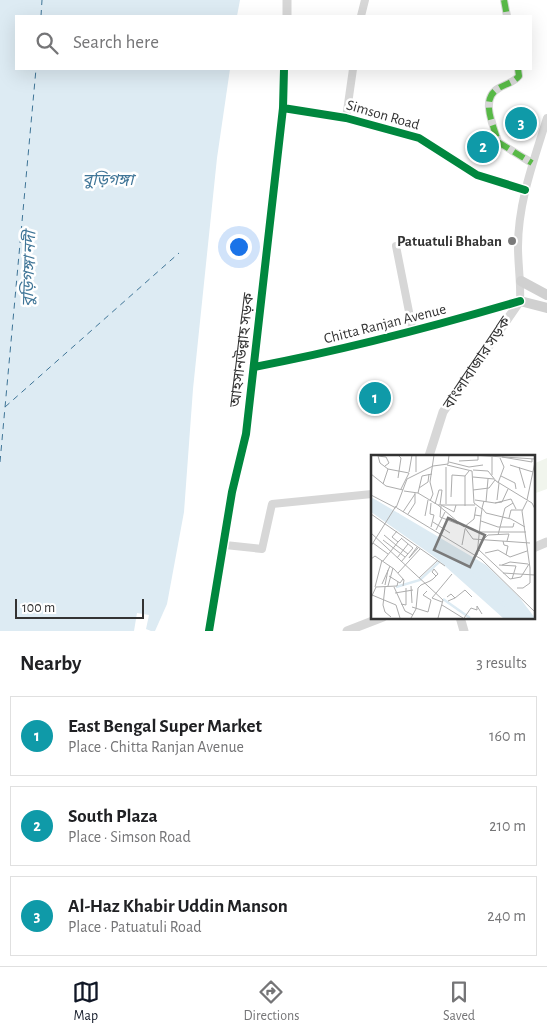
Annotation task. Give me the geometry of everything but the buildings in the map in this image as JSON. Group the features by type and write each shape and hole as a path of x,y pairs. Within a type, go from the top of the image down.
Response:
{"main road":[{"path":"521,281 547,295"},
{"path":"520,301 547,308"}],"street":[{"path":"287,0 287,15"},
{"path":"361,15 365,0"},
{"path":"504,0 507,15"},
{"name":"আহসানউল্লাহ সড়ক","path":"209,631 225,545 232,492 246,434 283,108 284,70"},
{"path":"346,118 353,70"},
{"path":"518,70 519,76 516,80 492,93 488,100 489,107 498,142 532,164"},
{"name":"Simson Road","path":"283,108 346,118 419,138 477,175 525,190"},
{"path":"520,301 521,281 518,246 525,190 547,118"},
{"path":"396,246 413,332"},
{"name":"Chitta Ranjan Avenue","path":"254,367 326,353 413,332 520,301"},
{"name":"বাংলাবাজার সড়ক","path":"429,455 443,412 520,301"},
{"path":"225,545 262,549 272,504 371,494"},
{"path":"534,548 547,542"},
{"path":"347,631 380,618"},
{"path":"460,618 467,631"}],"shaded area":[{"path":"547,458 547,489 534,494 534,464"}],"water":[{"name":"বুড়িগঙ্গা","path":"0,0 240,0 237,15 15,15 15,70 230,70 217,158 193,389 184,512 167,604 155,631 0,631"}],"pier":[{"path":"137,613 149,615 146,629 151,631 134,631"}],"ferry route":[{"path":"41,15 42,0"},
{"path":"0,462 36,70"},
{"path":"5,407 179,253"}],"marked path":[{"path":"504,0 507,15"},
{"path":"518,70 519,76 517,78 493,93 490,99 489,113 498,142 532,163"}],"cycle path":[{"path":"209,631 232,492 246,434 283,108 284,70"},
{"path":"283,108 346,118 419,138 477,175 525,190"},
{"path":"254,367 388,337 520,301"}],"place":[{"name":"Al-Haz Khabir Uddin Manson","path":"521,123"},
{"name":"South Plaza","path":"483,147"},
{"name":"Patuatuli Bhaban","path":"512,241"},
{"name":"East Bengal Super Market","path":"375,398"}],"water label":[{"name":"বুড়িগঙ্গা নদী","path":"29,269"}]}
